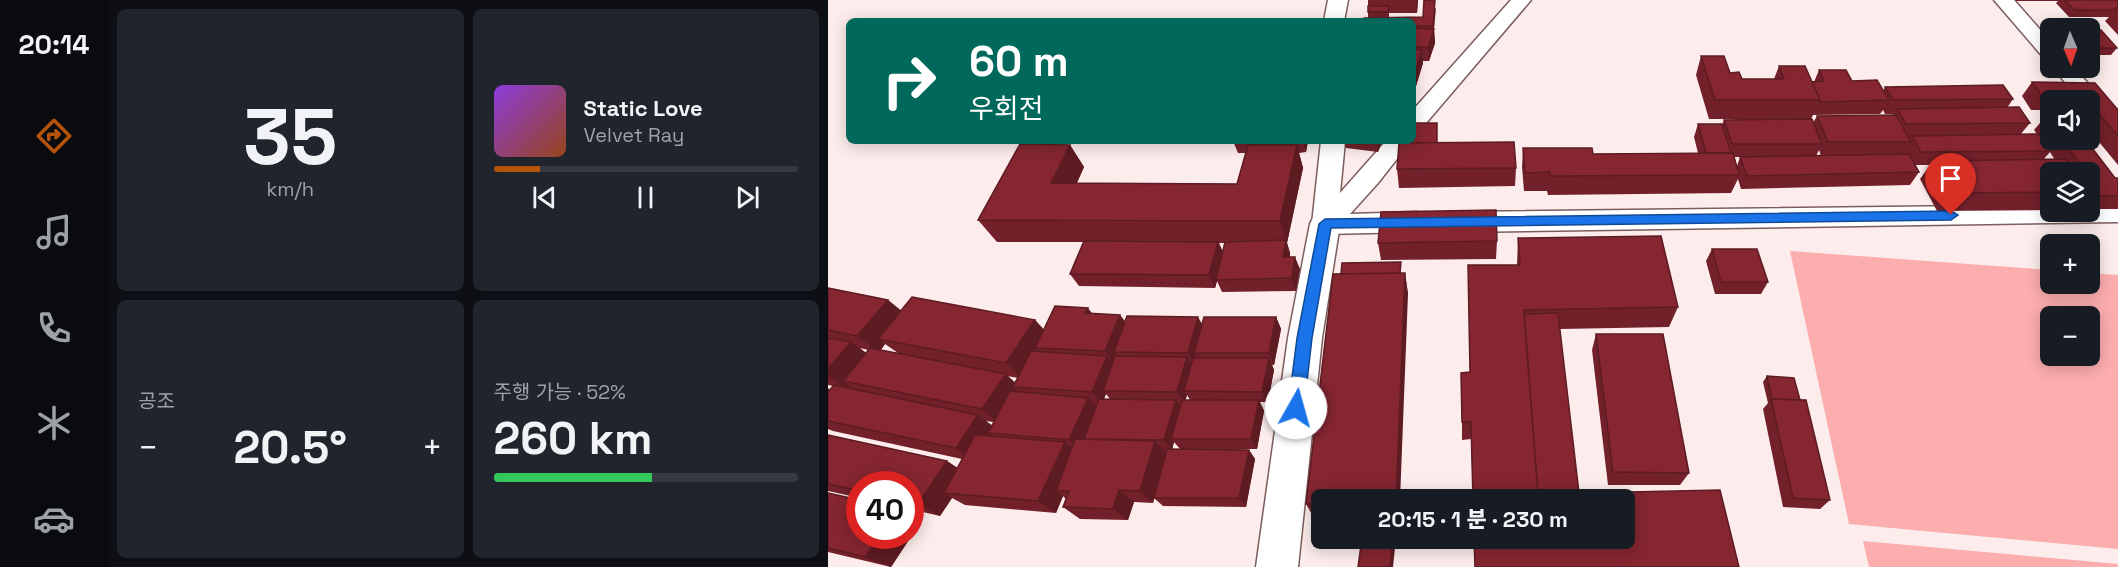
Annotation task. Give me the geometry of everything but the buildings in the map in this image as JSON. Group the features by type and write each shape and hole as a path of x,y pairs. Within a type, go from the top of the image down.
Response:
{"street":[{"path":"1335,18 1338,0"},
{"path":"1416,121 1521,0"},
{"path":"2004,0 2040,41"},
{"path":"2072,78 2118,130"},
{"path":"1277,567 1305,338 1325,224 1333,144"},
{"path":"1325,224 1370,177 1397,144"},
{"path":"1325,224 2118,213"}],"shaded area":[{"path":"1790,251 2040,269 2040,294 2100,294 2100,274 2118,275 2118,549 1849,524"},
{"path":"1863,541 2118,564 2118,567 1869,567"}],"route":[{"path":"1296,408 1305,338 1325,224 1951,215"}]}
